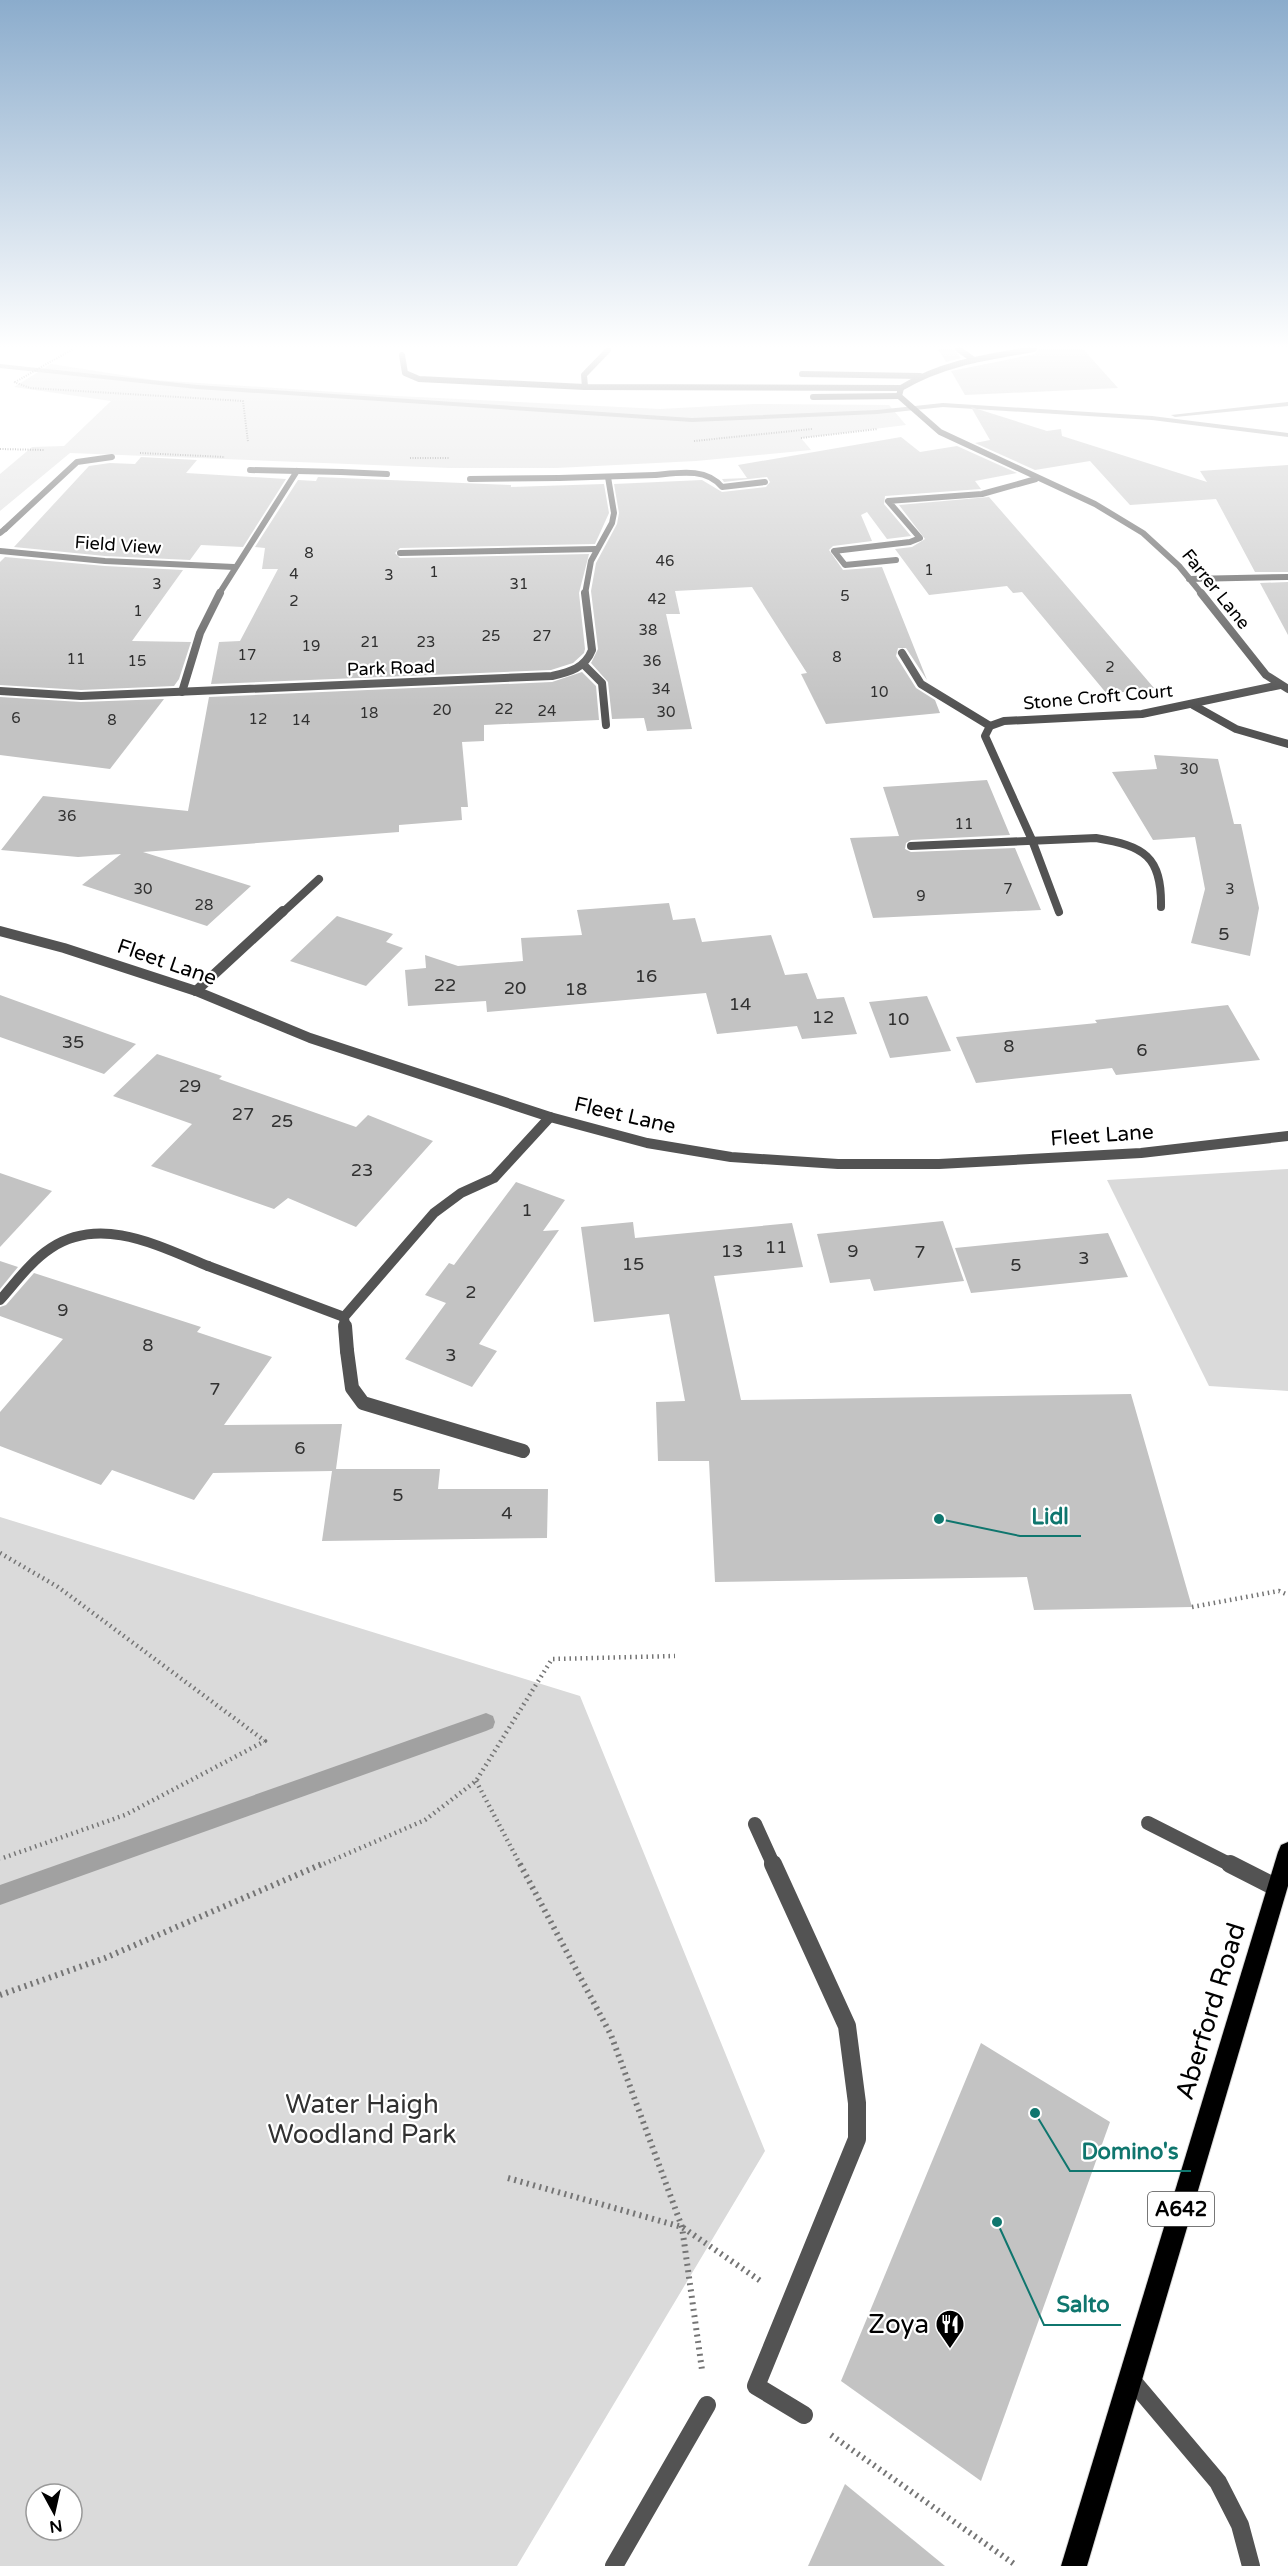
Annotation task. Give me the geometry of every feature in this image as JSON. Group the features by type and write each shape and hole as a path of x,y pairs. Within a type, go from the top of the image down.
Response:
{"main road":[{"name":"Aberford Road","path":"1074,2566 1288,1852"}],"street":[{"path":"3,531 70,469"},
{"name":"Farrer Lane","path":"1014,469 1095,504 1128,523 1163,549 1257,664 1284,687"},
{"path":"250,470 387,474"},
{"path":"182,692 200,633 234,567 297,471"},
{"path":"470,478 700,474 716,479 722,487 765,482"},
{"path":"606,725 602,683 584,664 592,650 585,592 587,576 597,549 612,523 614,513 608,477"},
{"path":"896,560 844,565 834,550 910,542 921,538 888,501 979,495 1009,490 1036,479"},
{"path":"400,553 597,549"},
{"name":"Field View","path":"0,551 105,561 234,567"},
{"path":"1189,579 1288,578"},
{"path":"902,653 921,684 990,726 985,736 1032,840 1059,912"},
{"name":"Park Road","path":"0,691 81,696 545,677 573,671 584,664"},
{"name":"Stone Croft Court","path":"990,726 1004,721 1142,714 1284,687"},
{"path":"1193,705 1236,729 1288,744"},
{"path":"911,846 1096,838 1129,846 1153,863 1159,873 1161,907"},
{"path":"196,991 319,879"},
{"name":"Fleet Lane","path":"0,931 64,948 196,991 310,1038 550,1117 647,1143 731,1157 838,1164 939,1164 1095,1157 1288,1136"},
{"path":"523,1451 363,1403 351,1388 344,1317 434,1213 461,1193 494,1178 550,1117"},
{"name":"Fleet Lane","path":"1271,1137 1288,1142"},
{"path":"0,1300 52,1246 94,1234 127,1235 344,1317"},
{"path":"1148,1823 1277,1888"},
{"path":"755,1824 847,2026 857,2103 857,2139 756,2386 804,2415"},
{"path":"1130,2378 1218,2482 1240,2525 1251,2566"},
{"path":"614,2566 707,2405"}],"path":[{"path":"0,1553 58,1587 265,1741 126,1815 0,1859"},
{"path":"1192,1607 1279,1591 1288,1595"},
{"path":"0,1995 105,1958 425,1820 476,1781 552,1659 675,1656"},
{"path":"476,1781 611,2035 682,2227 707,2405"},
{"path":"508,2178 682,2227 791,2303"},
{"path":"804,2415 1017,2566"}],"green space":[{"path":"6,469 51,469 0,511 0,474"},
{"path":"1288,1169 1288,1391 1209,1386 1107,1180"},
{"name":"Water Haigh Woodland Park","path":"0,1517 580,1696 765,2151 517,2566 0,2566"}],"building":[{"path":"86,469 190,469 186,473 286,479 243,547 201,545 190,560 105,556 14,547"},
{"path":"741,469 1008,469 1017,473 975,481 981,489 885,496 884,504 911,536 887,539 867,512 861,515 872,541 833,546 829,550 843,570 882,567 927,680 906,648 898,648 896,656 916,688 935,700 940,713 826,724 801,674 807,673 752,587 675,591 680,614 666,614 692,729 647,731 644,718 612,719 608,682 591,663 598,649 591,591 596,563 617,524 619,513 614,484 702,480 722,492 766,487 770,482 767,477 724,482 722,479 747,478"},
{"path":"1097,469 1165,469 1207,482 1200,471 1288,469 1288,572 1255,572 1216,499 1130,505"},
{"path":"318,477 511,485 511,487 604,484 609,513 595,544 400,548 395,553 400,558 589,554 579,593 584,653 573,663 551,670 211,684 219,642 240,641 278,569 262,569 265,548 255,547 298,480 316,481"},
{"path":"989,497 1154,688 1107,694 1022,592 1013,593 1007,586 929,595 895,549 912,547 925,539 899,505"},
{"path":"5,557 183,570 132,641 191,642 179,679 174,686 81,690 0,685 0,562"},
{"path":"1288,582 1288,635 1260,583"},
{"path":"582,672 596,686 599,720 484,725 484,741 462,742 468,807 461,807 462,820 399,825 399,832 143,852 251,886 207,926 82,885 121,854 78,857 1,850 43,796 188,811 209,697 552,682"},
{"path":"0,697 81,702 164,699 110,769 0,755"},
{"path":"1154,755 1218,759 1234,824 1241,824 1259,908 1250,956 1191,943 1205,889 1195,837 1153,840 1112,772 1157,769"},
{"path":"987,780 1010,835 911,840 906,843 905,849 911,852 1015,848 1041,910 873,918 850,838 899,836 883,787"},
{"path":"669,903 673,920 695,918 702,942 771,935 785,975 807,973 817,999 844,997 857,1034 802,1039 797,1026 717,1034 706,993 487,1012 486,1001 408,1006 405,970 426,968 425,955 458,966 523,961 521,938 582,935 577,910"},
{"path":"337,916 393,934 386,942 403,948 366,986 290,961"},
{"path":"0,995 136,1044 104,1074 0,1037"},
{"path":"927,996 951,1051 890,1058 869,1002"},
{"path":"1228,1005 1260,1060 1116,1075 1112,1068 976,1083 956,1037 1097,1023 1095,1020"},
{"path":"157,1054 222,1076 219,1079 356,1127 368,1115 433,1141 356,1227 288,1198 274,1209 151,1166 192,1124 113,1096"},
{"path":"0,1173 52,1191 0,1247"},
{"path":"516,1182 565,1200 543,1231 559,1230 479,1344 497,1351 472,1387 405,1359 446,1303 425,1295 449,1263 454,1265"},
{"path":"943,1221 964,1281 874,1291 870,1279 830,1283 817,1234"},
{"path":"633,1222 635,1238 792,1223 803,1267 714,1276 741,1400 1131,1394 1192,1607 1034,1610 1027,1577 715,1582 709,1461 658,1461 656,1402 685,1401 669,1314 594,1322 581,1227"},
{"path":"1108,1233 1128,1277 971,1293 955,1248"},
{"path":"0,1261 18,1267 0,1289"},
{"path":"34,1273 201,1327 197,1332 272,1357 224,1425 342,1424 336,1469 440,1469 438,1489 548,1489 547,1538 322,1541 332,1471 213,1473 194,1500 112,1470 101,1485 0,1446 0,1412 63,1339 0,1316 0,1307 6,1305"},
{"path":"981,2043 1110,2122 981,2481 841,2381"},
{"path":"845,2484 945,2566 808,2566"}],"waterway":[{"path":"0,1895 486,1722"}],"place":[{"name":"Lidl","path":"939,1519"},
{"name":"Domino's","path":"1035,2113"},
{"name":"Salto","path":"997,2222"},
{"name":"Zoya","path":"950,2350"}]}
